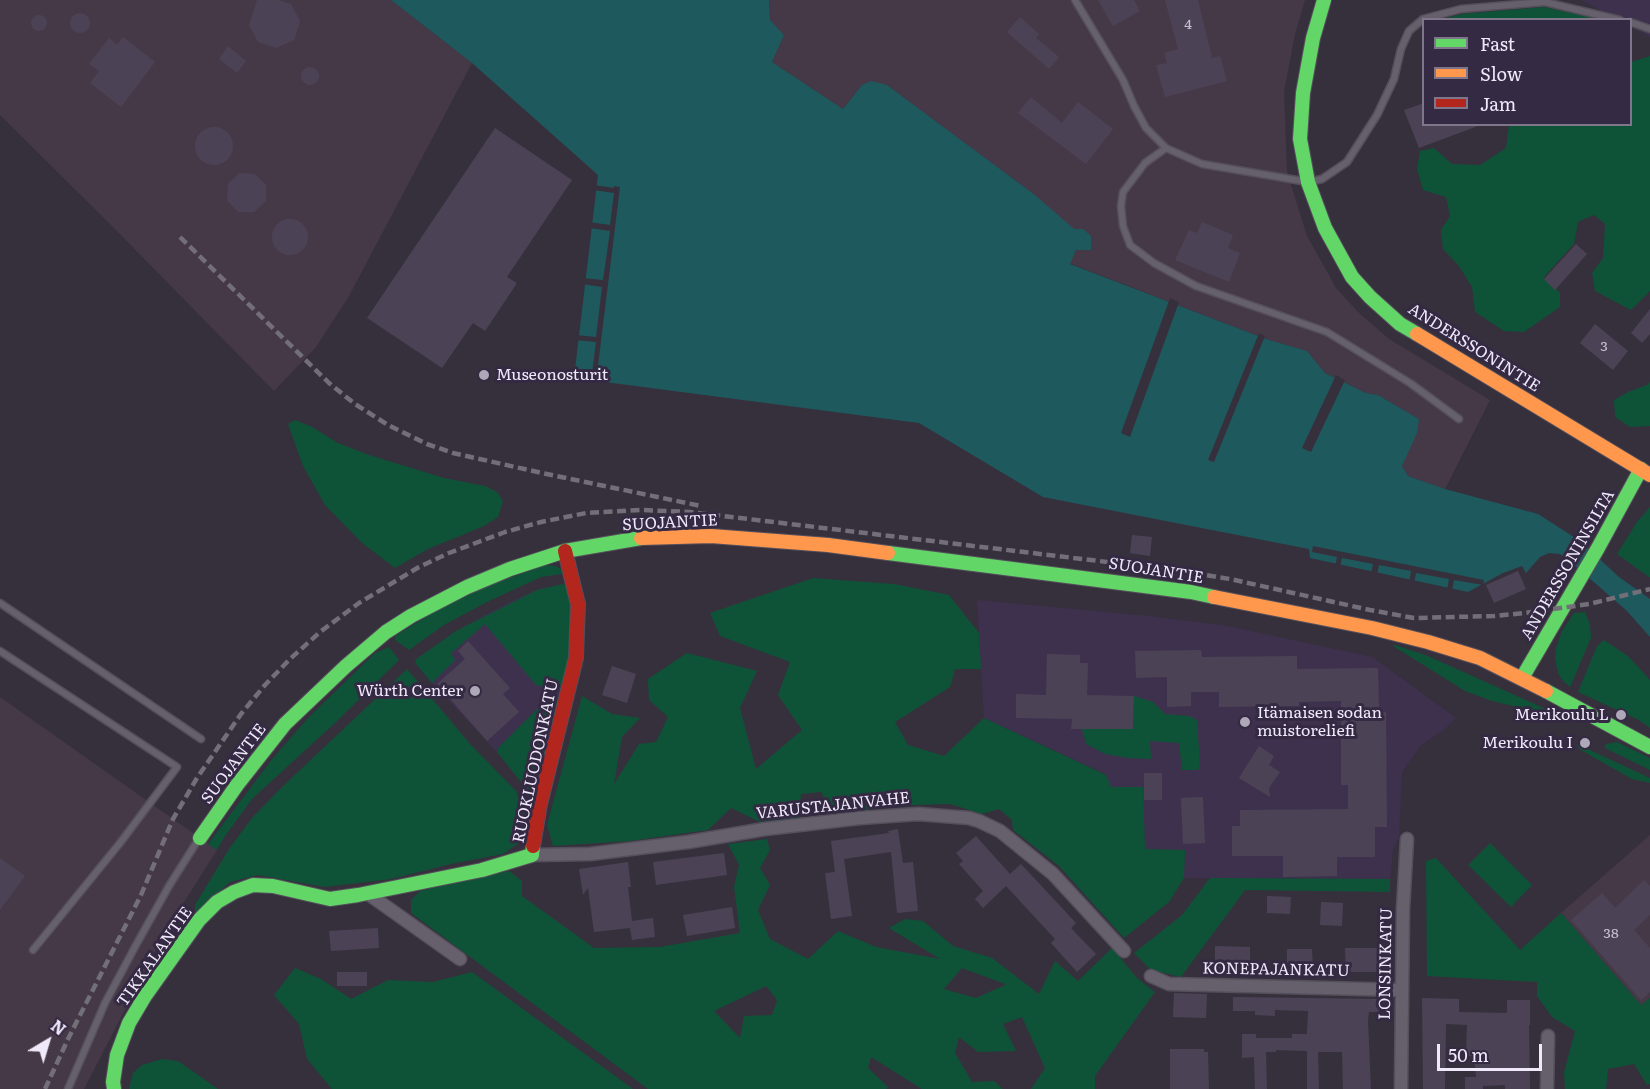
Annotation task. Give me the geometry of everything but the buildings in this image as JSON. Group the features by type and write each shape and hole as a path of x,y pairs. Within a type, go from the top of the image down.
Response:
{"street":[{"name":"ANDERSSONINTIE","path":"1324,0 1313,38 1303,93 1300,139 1308,182 1324,228 1352,277 1400,324 1646,472"},
{"name":"ANDERSSONINSILTA","path":"1522,678 1598,548 1646,472"},
{"name":"SUOJANTIE","path":"200,838 237,785 285,724 346,666 386,632 411,616 467,587 510,569 565,551 641,538 711,536 828,545 1191,592 1372,628 1480,658 1650,747"},
{"name":"RUOKLUODONKATU","path":"411,884 482,870 532,855 540,804 576,658 578,604 565,551"},
{"name":"VARUSTAJANVAHE","path":"532,855 590,854 860,818 918,814 969,818 1000,831 1053,874 1124,951"},
{"name":"LONSINKATU","path":"1401,1089 1403,909 1407,839"},
{"name":"TIKKALANTIE","path":"114,1089 117,1055 129,1023 145,996 199,920 217,902 253,885 273,886 330,899 411,884"},
{"path":"368,893 460,959"},
{"name":"KONEPAJANKATU","path":"1151,976 1169,984 1402,990"},
{"path":"1547,1089 1548,1036"}],"lane":[{"path":"1075,0 1110,56 1146,128 1166,148 1202,164 1308,182 1322,179 1347,162 1377,115 1394,79 1401,49 1409,31 1422,20"},
{"path":"1427,18 1461,9 1545,2 1612,18"},
{"path":"1632,23 1650,29"},
{"path":"1166,148 1146,163 1123,192 1121,206 1123,226 1130,245 1154,263 1196,286 1327,332 1410,383 1459,419"},
{"path":"0,603 201,739"},
{"path":"0,651 177,767 120,843 33,950"},
{"name":"SUOJANTIE","path":"68,1089 105,1004 136,945 169,886 200,838"}],"shaded area":[{"path":"0,0 391,0 472,63 349,296 316,347 274,391 0,115"},
{"path":"391,0 769,0 770,20 784,35 772,62 843,109 862,85 871,81 887,85 1035,195 1074,229 1083,229 1091,236 1091,250 1076,250 1070,264 1266,339 1307,351 1325,373 1366,393 1378,395 1419,419 1417,433 1402,466 1408,476 1445,489 1538,514 1580,541 1619,577 1650,599 1650,637 1627,611 1560,554 1549,553 1540,557 1526,573 1522,566 1503,573 1468,592 1310,558 1309,549 1043,497 919,423 574,378 598,175 472,63"},
{"path":"769,0 1305,0 1295,34 1284,92 1287,172 1307,236 1336,288 1357,311 1389,339 1490,400 1445,489 1408,476 1402,466 1419,419 1378,395 1366,393 1325,373 1307,351 1266,339 1069,263 1076,250 1091,249 1090,236 1083,229 1074,230 1035,195 887,85 862,85 843,109 772,62 784,35 770,20"},
{"path":"1581,0 1650,0 1650,37 1632,28 1632,18 1615,18"},
{"path":"1544,7 1590,18 1446,18 1462,14"},
{"path":"1650,56 1650,291 1631,310 1595,291 1592,273 1603,258 1605,224 1594,215 1578,222 1574,244 1544,277 1560,293 1560,307 1524,332 1504,331 1475,312 1472,287 1459,266 1443,249 1441,230 1450,216 1446,197 1423,190 1417,169 1420,151 1434,148 1452,164 1480,165 1506,148 1509,126 1632,126 1632,62"},
{"path":"1650,381 1650,426 1630,427 1615,417 1614,400 1649,384"},
{"path":"295,420 312,427 338,443 369,455 444,478 485,486 497,492 503,501 498,517 484,526 428,549 395,568 362,543 325,505 303,466 288,424"},
{"path":"1650,507 1649,577 1617,554 1637,522"},
{"path":"544,565 556,566 561,569 562,574 541,577 489,601 444,625 409,650 395,640 395,636 457,598"},
{"path":"813,578 894,584 949,595 979,633 981,669 955,669 950,687 895,722 908,745 944,756 984,718 1106,775 1111,787 1143,787 1145,849 1185,850 1184,878 1169,902 1124,938 1059,866 1013,830 1012,820 999,809 982,814 950,804 832,813 821,792 801,794 799,818 760,822 731,808 708,830 630,841 553,846 547,825 582,696 612,714 640,718 622,737 614,784 639,744 656,742 668,717 649,700 648,679 687,653 757,671 740,708 756,769 802,730 778,695 790,662 720,636 710,613"},
{"path":"563,584 562,686 531,804 521,782 497,752 432,683 415,660 456,631 508,603 537,590"},
{"path":"563,584 567,586 576,640 562,685 543,687 536,685 485,624 451,653 455,660 432,683 416,664 415,660 456,631 537,590"},
{"path":"977,600 1227,626 1372,657 1456,718 1445,729 1421,745 1402,772 1399,837 1393,850 1390,879 1184,878 1185,850 1145,849 1110,787 1106,774 984,718"},
{"path":"1585,612 1590,624 1591,638 1570,687 1558,673 1555,659 1556,648 1562,631 1574,613"},
{"path":"1604,640 1629,657 1650,680 1650,728 1639,720 1578,692 1597,646"},
{"path":"1393,646 1428,656 1559,715 1553,719 1540,718 1521,708 1465,691"},
{"path":"389,647 399,660 252,799 217,850 208,844 273,758 309,717 375,653"},
{"path":"407,669 470,744 516,791 526,817 520,842 503,854 391,879 325,887 258,875 230,882 195,913 195,905 229,849 252,818"},
{"path":"553,695 559,699 531,804 521,782 497,752 498,748"},
{"path":"1134,696 1153,702 1165,714 1189,716 1197,720 1200,765 1198,770 1182,770 1179,743 1150,741 1151,759 1105,754 1086,744 1082,729 1133,729"},
{"path":"0,697 217,850 165,932 84,1089 0,1089"},
{"path":"1617,742 1650,758 1650,770 1605,748 1606,744"},
{"path":"1577,744 1650,778 1650,783 1632,779 1579,749"},
{"path":"1650,835 1650,998 1641,1005 1561,913"},
{"path":"767,839 770,850 760,868 770,885 758,910 770,939 808,959 838,931 876,947 940,959 889,928 905,919 923,921 953,946 992,958 1039,994 1055,961 1078,981 1112,948 1138,979 1155,992 1095,1076 1095,1089 1031,1089 1045,1068 1022,1017 1003,1024 1016,1051 978,1052 959,1037 955,1053 972,1082 994,1081 1003,1089 922,1089 871,1057 868,1068 888,1087 886,1089 648,1089 411,913 411,900 420,891 509,871 522,881 522,896 594,948 660,947 740,933 734,887 739,865 728,844","holes":["962,968 1005,984 1005,985 976,998 944,989","766,986 777,1000 772,1015 744,1016 740,1038 714,1011"]},
{"path":"1490,843 1532,885 1511,907 1468,865"},
{"path":"1436,858 1520,950 1561,913 1641,1005 1650,998 1650,1084 1647,1085 1634,1064 1608,1069 1606,1089 1565,1089 1564,1072 1575,1031 1552,1017 1537,996 1537,982 1427,976 1426,861"},
{"path":"1210,878 1390,879 1390,892 1245,890 1181,977 1151,970 1134,953 1182,915"},
{"path":"295,968 321,979 351,999 388,980 433,982 472,972 633,1089 332,1089 307,1059 299,1024 274,995"},
{"path":"162,1059 178,1061 218,1089 129,1089 133,1073 142,1065"}],"pier":[{"path":"594,185 620,187 596,382 591,381 596,342 575,340 576,335 596,337 602,287 582,284 583,278 603,280 610,231 589,228 589,222 610,225 614,193 593,190"},
{"path":"1170,298 1179,302 1130,437 1121,433"},
{"path":"1259,333 1265,336 1214,462 1208,460"},
{"path":"1336,375 1345,380 1311,452 1302,448"},
{"path":"1313,546 1484,580 1483,585 1454,580 1452,591 1447,590 1449,579 1416,573 1414,583 1409,582 1411,571 1379,565 1377,575 1371,574 1373,564 1342,558 1340,567 1335,566 1337,557 1312,552"}],"railway":[{"path":"180,237 329,383 355,404 388,425 427,444 453,453 701,506"},
{"path":"45,1089 141,895 173,819 197,778 241,714 290,659 320,632 359,603 419,567 505,532 586,513 641,510 690,512 1174,570 1230,579 1414,618 1525,613 1589,604 1650,589"}],"traffic: fast":[{"path":"1324,0 1313,38 1303,93 1300,139 1308,182 1325,228 1352,277 1400,324 1417,334"},
{"path":"1522,678 1641,469"},
{"path":"200,838 237,785 285,724 346,666 386,632 411,616 467,587 510,569 565,551 641,538"},
{"path":"888,553 1191,592 1214,597"},
{"path":"1546,691 1650,747"},
{"path":"114,1089 117,1055 129,1023 145,996 199,920 217,902 234,892 253,885 273,886 330,899 358,895 482,870 532,855 533,846"}],"traffic: slow":[{"path":"1417,334 1650,475"},
{"path":"641,538 711,536 828,545 888,553"},
{"path":"1214,597 1372,628 1428,642 1480,658 1546,691"}],"traffic: jam":[{"path":"533,846 540,804 576,658 578,604 565,551"}],"place":[{"name":"Museonosturit","path":"484,375"},
{"name":"Würth Center","path":"475,691"},
{"name":"Merikoulu L","path":"1621,715"},
{"name":"Itämaisen sodan muistoreliefi","path":"1245,722"},
{"name":"Merikoulu I","path":"1585,743"}]}
